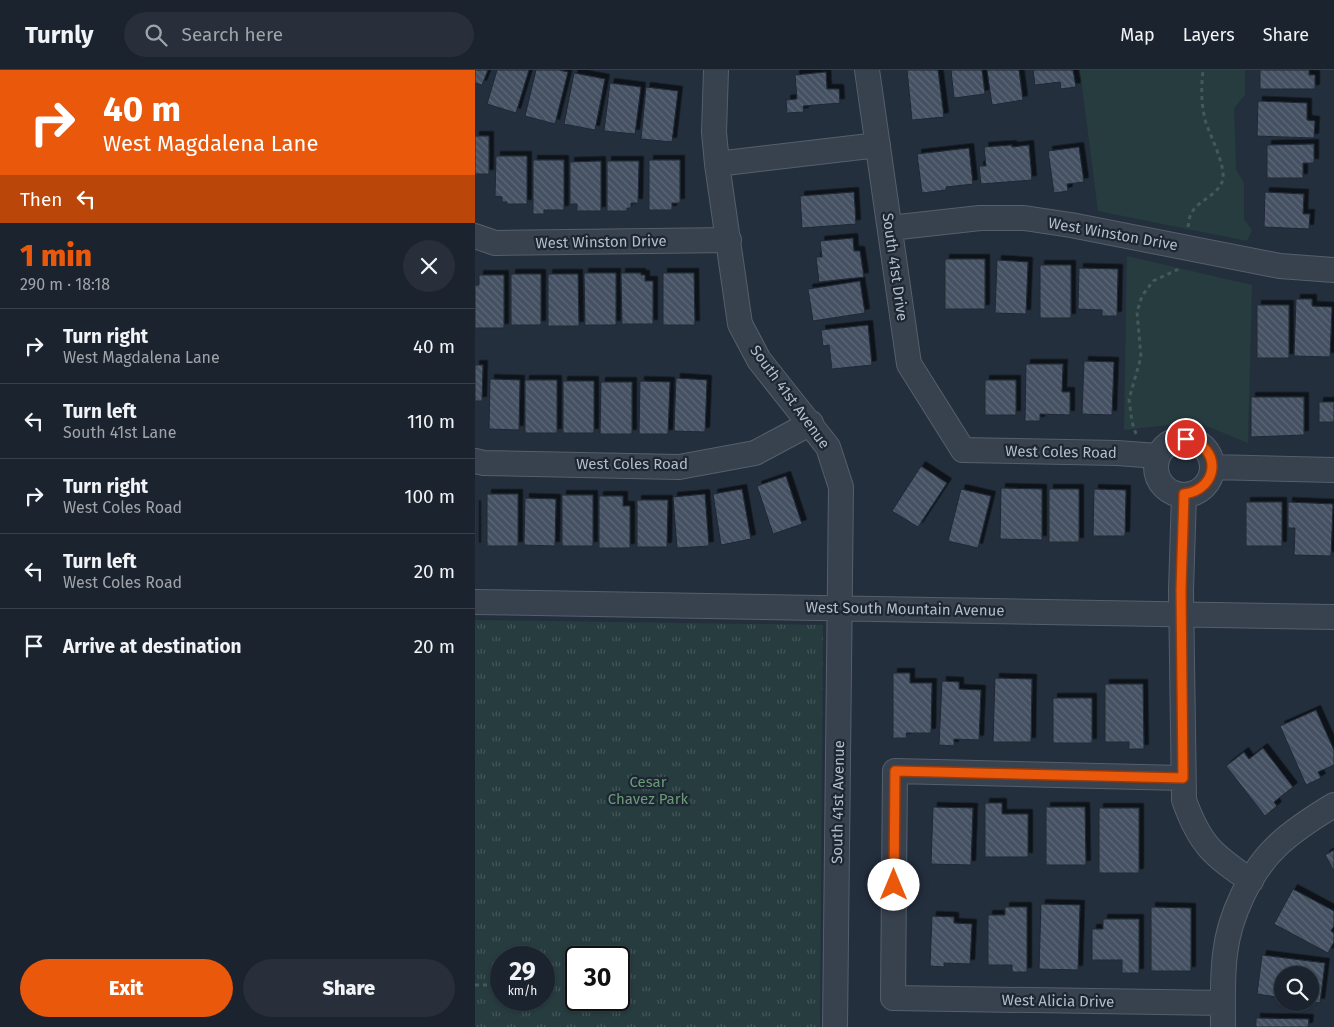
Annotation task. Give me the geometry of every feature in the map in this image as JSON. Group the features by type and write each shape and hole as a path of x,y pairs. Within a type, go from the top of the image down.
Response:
{"street":[{"name":"South 41st Avenue","path":"716,70 714,132 717,164 740,324 759,360 811,423 828,447 841,487 835,1027"},
{"name":"South 41st Drive","path":"867,70 909,364 963,450"},
{"path":"717,164 878,145"},
{"name":"West Winston Drive","path":"890,228 980,218 1024,218 1071,225 1280,266 1334,270"},
{"name":"West Winston Drive","path":"475,236 495,243 729,240"},
{"name":"West Coles Road","path":"475,460 484,463 679,467 755,454 811,423"},
{"path":"1177,439 1194,440 1207,451 1212,467 1211,476 1207,484 1193,493 1175,493 1161,482 1157,474 1156,465 1148,455 1177,439"},
{"name":"West Coles Road","path":"963,450 1148,455"},
{"path":"1212,467 1334,470"},
{"path":"1184,494 1181,614 1184,800 1191,821 1201,839 1216,856 1251,881"},
{"name":"West South Mountain Avenue","path":"475,602 1334,617"},
{"name":"West Alicia Drive","path":"1183,778 895,771 893,998 1223,1003"},
{"path":"1223,1027 1225,952 1239,903 1251,881 1277,846 1304,823 1334,805"}],"path":[{"path":"1148,455 1136,436 1131,422 1129,399 1141,357 1137,312 1142,296 1153,281 1179,269 1180,246 1185,240 1191,214 1199,204 1215,193 1223,179 1222,168 1206,122 1200,93 1203,70"},
{"path":"475,985 490,985"}],"green space":[{"path":"1080,70 1245,70 1245,95 1234,108 1236,169 1244,183 1244,219 1252,230 1247,241 1098,211"},
{"path":"1127,256 1252,285 1248,443 1204,425 1178,424 1124,430"},
{"name":"Cesar Chavez Park","path":"475,620 823,625 820,1027 475,1027"}],"building":[{"path":"475,70 488,70 482,85 475,83"},
{"path":"497,70 529,70 516,113 487,104"},
{"path":"536,70 568,72 555,124 525,116"},
{"path":"907,70 938,70 944,117 912,120"},
{"path":"951,70 982,70 985,94 954,98"},
{"path":"987,70 1019,70 1023,100 992,105"},
{"path":"1033,70 1073,70 1076,87 1061,89 1060,82 1035,85"},
{"path":"1260,70 1309,70 1309,75 1315,75 1315,89 1260,89"},
{"path":"826,72 827,89 839,89 840,103 803,106 804,112 787,113 786,100 797,99 795,75"},
{"path":"574,73 605,79 595,130 564,124"},
{"path":"610,83 641,87 635,134 604,131"},
{"path":"646,87 678,91 672,142 641,139"},
{"path":"1258,101 1307,103 1307,120 1315,121 1314,138 1257,136"},
{"path":"475,136 489,136 489,174 475,174"},
{"path":"1314,144 1314,163 1303,163 1303,178 1267,178 1267,145"},
{"path":"1012,145 1012,147 1029,145 1032,180 981,184 979,166 986,166 984,147"},
{"path":"1079,147 1084,182 1067,184 1068,191 1054,193 1048,151"},
{"path":"969,148 973,184 946,187 946,190 922,193 917,154"},
{"path":"496,156 527,156 527,204 506,204 507,202 502,202 502,197 495,196"},
{"path":"533,160 564,160 564,210 544,210 544,214 533,214"},
{"path":"649,160 680,160 680,203 672,203 672,210 649,210"},
{"path":"601,161 601,211 577,211 577,204 570,204 570,162"},
{"path":"607,161 639,161 638,203 631,203 631,208 627,208 627,211 607,211"},
{"path":"854,192 856,224 802,228 800,196"},
{"path":"1265,192 1304,194 1303,214 1310,214 1309,229 1264,227"},
{"path":"853,238 854,251 860,251 864,277 819,282 816,257 822,257 820,241"},
{"path":"945,259 985,259 985,309 945,309"},
{"path":"997,260 1028,262 1026,314 995,313"},
{"path":"1040,265 1071,265 1071,318 1040,318"},
{"path":"1079,268 1118,269 1117,316 1102,316 1102,310 1078,309"},
{"path":"584,273 616,273 616,325 585,325"},
{"path":"621,273 641,273 641,275 645,275 645,281 653,281 653,324 622,324"},
{"path":"663,273 694,273 695,325 663,325"},
{"path":"511,274 541,274 541,325 511,325"},
{"path":"548,274 578,274 579,326 548,326"},
{"path":"479,275 504,275 504,328 475,328 475,285 479,285"},
{"path":"860,281 865,313 813,321 808,289"},
{"path":"1296,299 1312,299 1312,306 1332,307 1330,357 1294,356"},
{"path":"1257,305 1289,305 1289,358 1257,358"},
{"path":"868,325 872,365 832,369 829,345 823,346 821,330"},
{"path":"1084,361 1114,362 1112,415 1082,414"},
{"path":"1026,364 1063,364 1062,392 1070,392 1070,415 1040,414 1040,421 1025,421"},
{"path":"475,365 483,365 482,401 475,401"},
{"path":"676,378 707,380 705,432 674,431"},
{"path":"490,379 520,380 519,430 489,429"},
{"path":"525,380 557,380 557,433 525,433"},
{"path":"985,380 1016,380 1016,415 985,415"},
{"path":"563,381 594,381 594,433 563,433"},
{"path":"640,381 670,382 668,434 639,434"},
{"path":"601,382 632,382 632,434 600,434"},
{"path":"1251,397 1304,397 1304,435 1251,437"},
{"path":"1319,402 1334,402 1334,422 1319,422"},
{"path":"921,466 947,483 918,527 892,511"},
{"path":"786,476 802,524 773,534 757,486"},
{"path":"1001,488 1042,489 1042,540 1000,539"},
{"path":"742,489 751,539 721,545 713,494"},
{"path":"961,489 991,496 978,548 948,541"},
{"path":"1049,489 1079,489 1079,542 1049,542"},
{"path":"1094,489 1126,490 1125,536 1093,536"},
{"path":"487,494 518,494 518,546 487,546"},
{"path":"705,494 709,546 677,548 673,497"},
{"path":"562,495 593,495 593,546 562,546"},
{"path":"599,496 623,496 623,506 630,506 630,548 599,548"},
{"path":"525,498 556,499 555,546 524,545"},
{"path":"637,500 668,500 667,547 637,547"},
{"path":"1246,502 1282,502 1282,546 1246,546"},
{"path":"1288,502 1333,504 1331,556 1294,555 1295,528 1288,528"},
{"path":"476,505 476,547 475,547"},
{"path":"893,673 910,673 910,683 932,683 931,733 906,733 907,738 893,738"},
{"path":"995,678 1032,679 1031,742 993,742"},
{"path":"942,681 959,682 959,689 981,690 979,740 954,739 954,746 939,745"},
{"path":"1105,684 1143,684 1144,749 1129,749 1129,742 1105,742"},
{"path":"1053,698 1092,698 1092,743 1053,743"},
{"path":"1316,710 1334,750 1334,765 1318,772 1321,778 1306,785 1280,726"},
{"path":"1263,748 1293,787 1274,802 1277,806 1265,816 1226,766 1244,752 1249,759"},
{"path":"985,803 1002,803 1002,814 1028,814 1028,857 985,857"},
{"path":"933,807 973,808 971,865 931,864"},
{"path":"1046,807 1085,807 1086,865 1046,865"},
{"path":"1099,808 1139,808 1139,873 1099,873"},
{"path":"1334,850 1334,871 1325,855"},
{"path":"1293,889 1334,911 1334,926 1331,931 1334,933 1334,942 1328,953 1274,924"},
{"path":"1041,904 1080,905 1078,970 1039,969"},
{"path":"1005,907 1027,907 1027,972 1012,972 1012,965 988,965 988,915 1005,915"},
{"path":"1151,907 1191,908 1191,971 1151,971"},
{"path":"932,916 954,917 954,923 972,924 970,964 944,963 944,967 930,966"},
{"path":"1103,919 1139,919 1139,973 1122,973 1122,960 1092,960 1092,929 1103,929"},
{"path":"1262,955 1325,963 1320,1003 1319,966 1274,966 1274,997 1257,994"},
{"path":"1256,1018 1309,1019 1308,1027 1256,1027"}],"route":[{"path":"894,885 895,771 1183,778 1181,590 1184,494 1193,493 1207,484 1211,476 1212,467 1207,451 1194,440 1186,439"}]}
